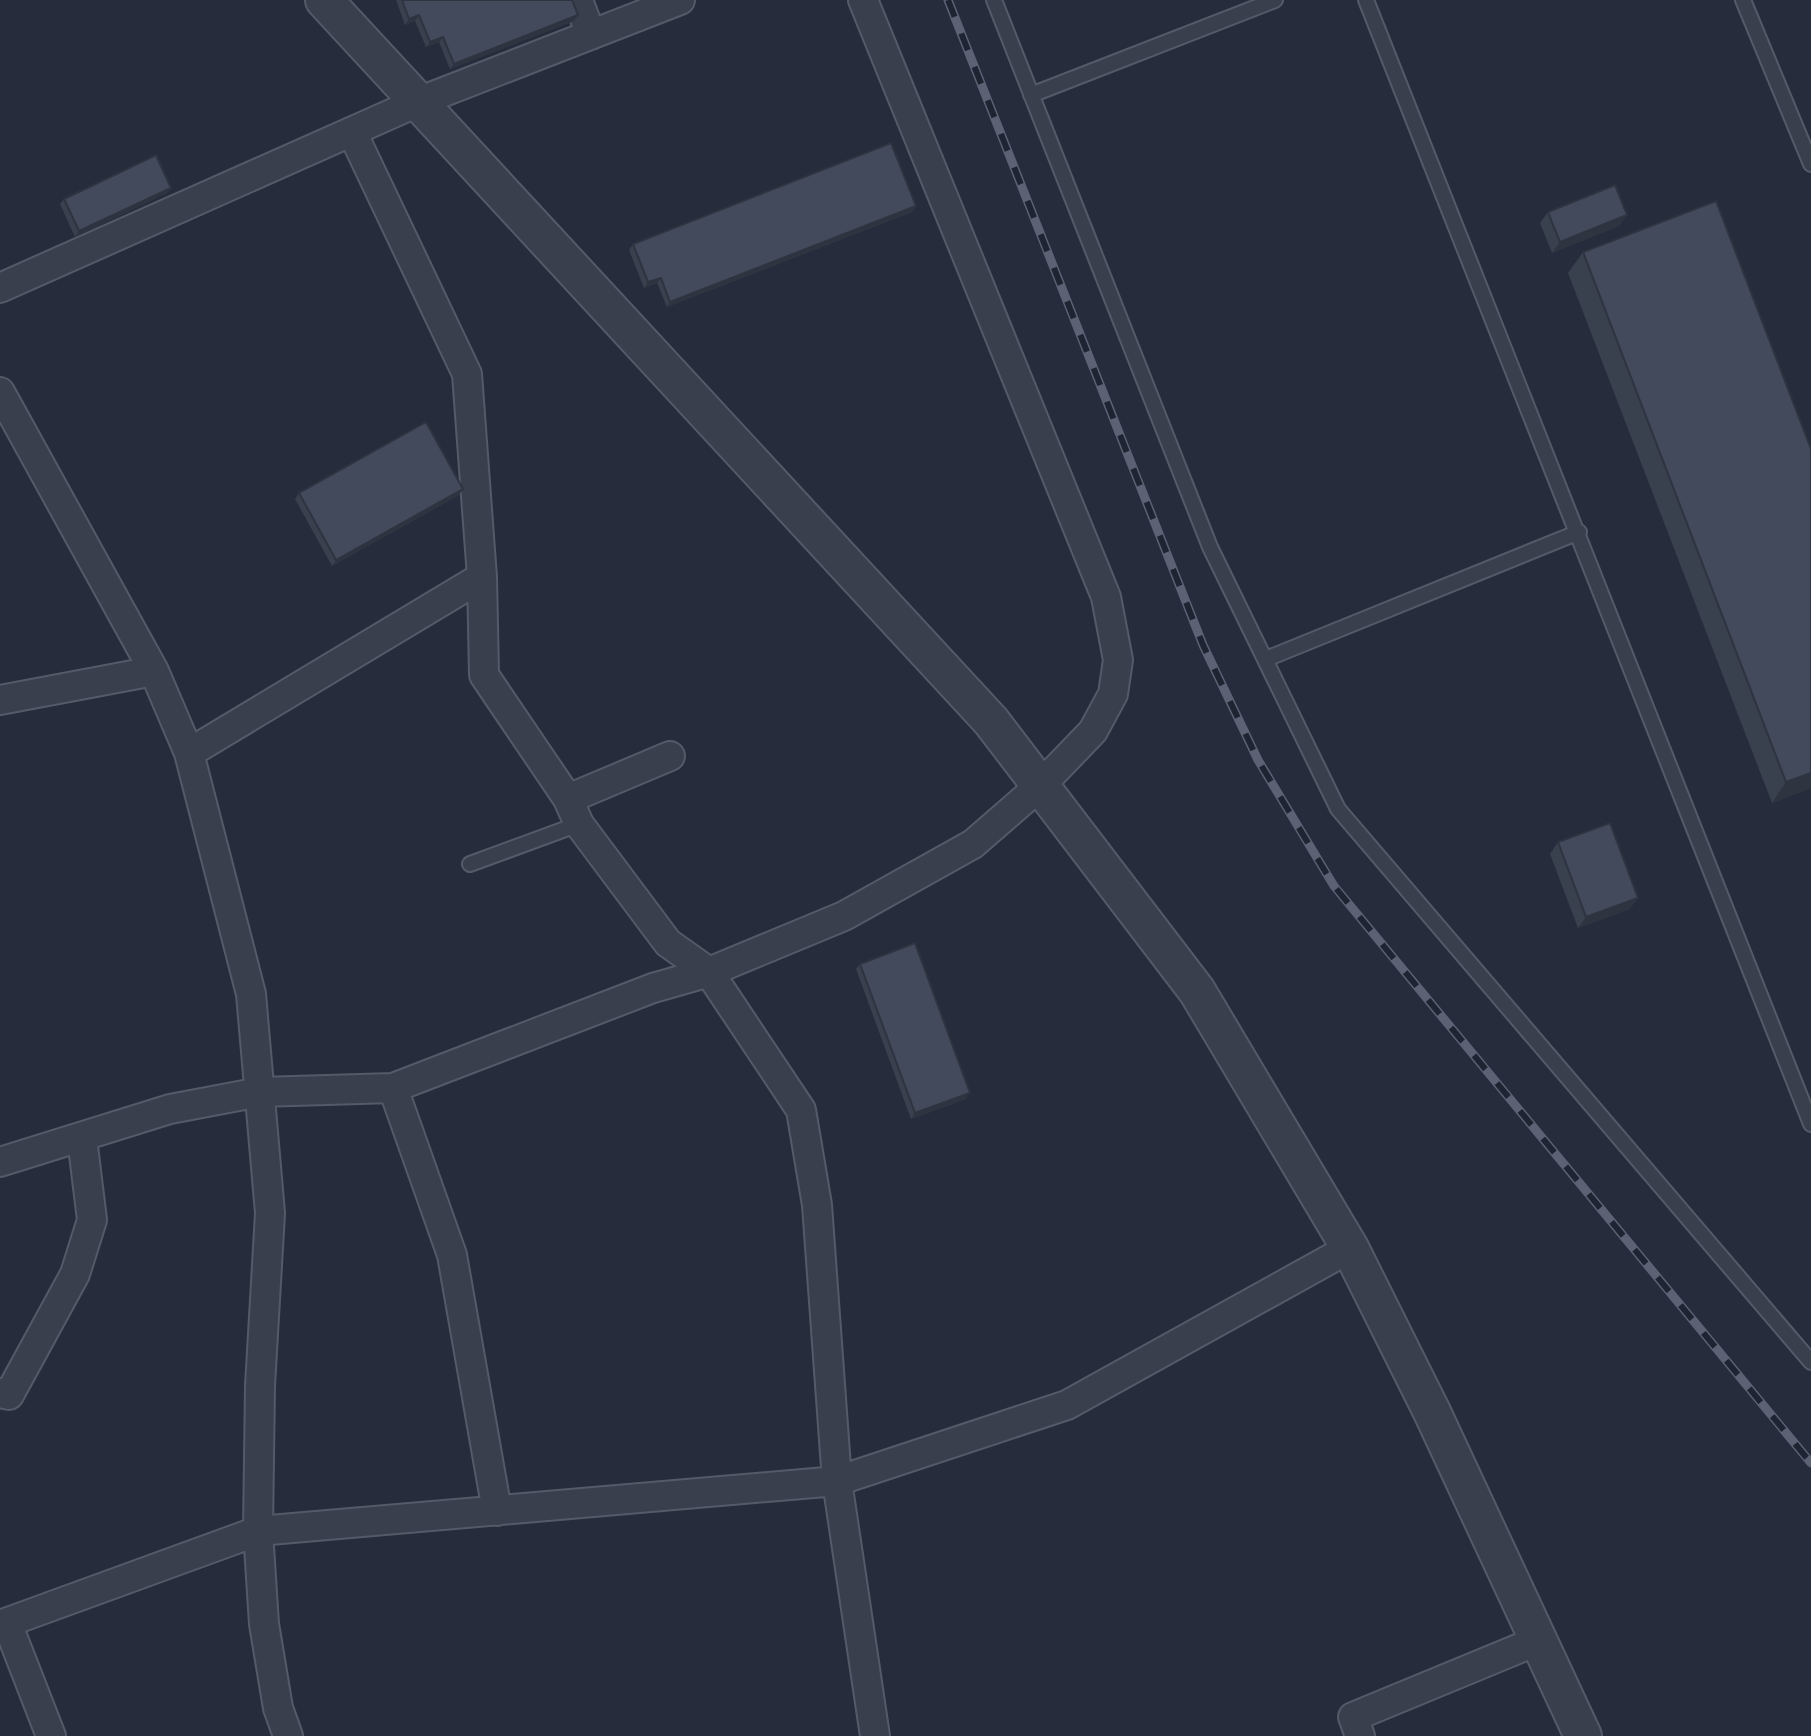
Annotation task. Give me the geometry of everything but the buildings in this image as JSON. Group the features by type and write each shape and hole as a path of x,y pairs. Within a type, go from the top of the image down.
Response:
{"street":[{"path":"324,0 991,721 1197,991 1350,1248 1432,1412 1583,1736"},
{"path":"578,0 591,35"},
{"path":"0,288 418,102 680,0"},
{"path":"0,1162 170,1109 260,1092 393,1088 653,988 709,972 844,916 973,844 1042,784 1093,731 1113,694 1118,660 1106,597 863,0"},
{"path":"352,132 467,374 482,577 484,675 573,812 668,943 709,972 801,1110 817,1205 837,1481 875,1736"},
{"path":"0,392 154,671 189,753 251,994 270,1213 260,1386 258,1531 264,1624 278,1708 288,1736"},
{"path":"189,753 482,577"},
{"path":"0,700 154,671"},
{"path":"573,812 670,756"},
{"path":"393,1088 452,1255 497,1511"},
{"path":"0,1393 9,1395 75,1274 92,1220 82,1138"},
{"path":"51,1736 4,1624 258,1531 837,1481 1067,1405 1350,1248"},
{"path":"1360,1736 1353,1717 1537,1641"}],"lane":[{"path":"994,0 1210,547 1338,809 1811,1362"},
{"path":"1031,95 1275,0"},
{"path":"1366,0 1806,1095 1811,1124"},
{"path":"1743,0 1811,164"},
{"path":"1266,659 1579,532"},
{"path":"470,864 573,812"}],"railway":[{"path":"948,0 1203,645 1258,760 1334,886 1811,1463"}]}
